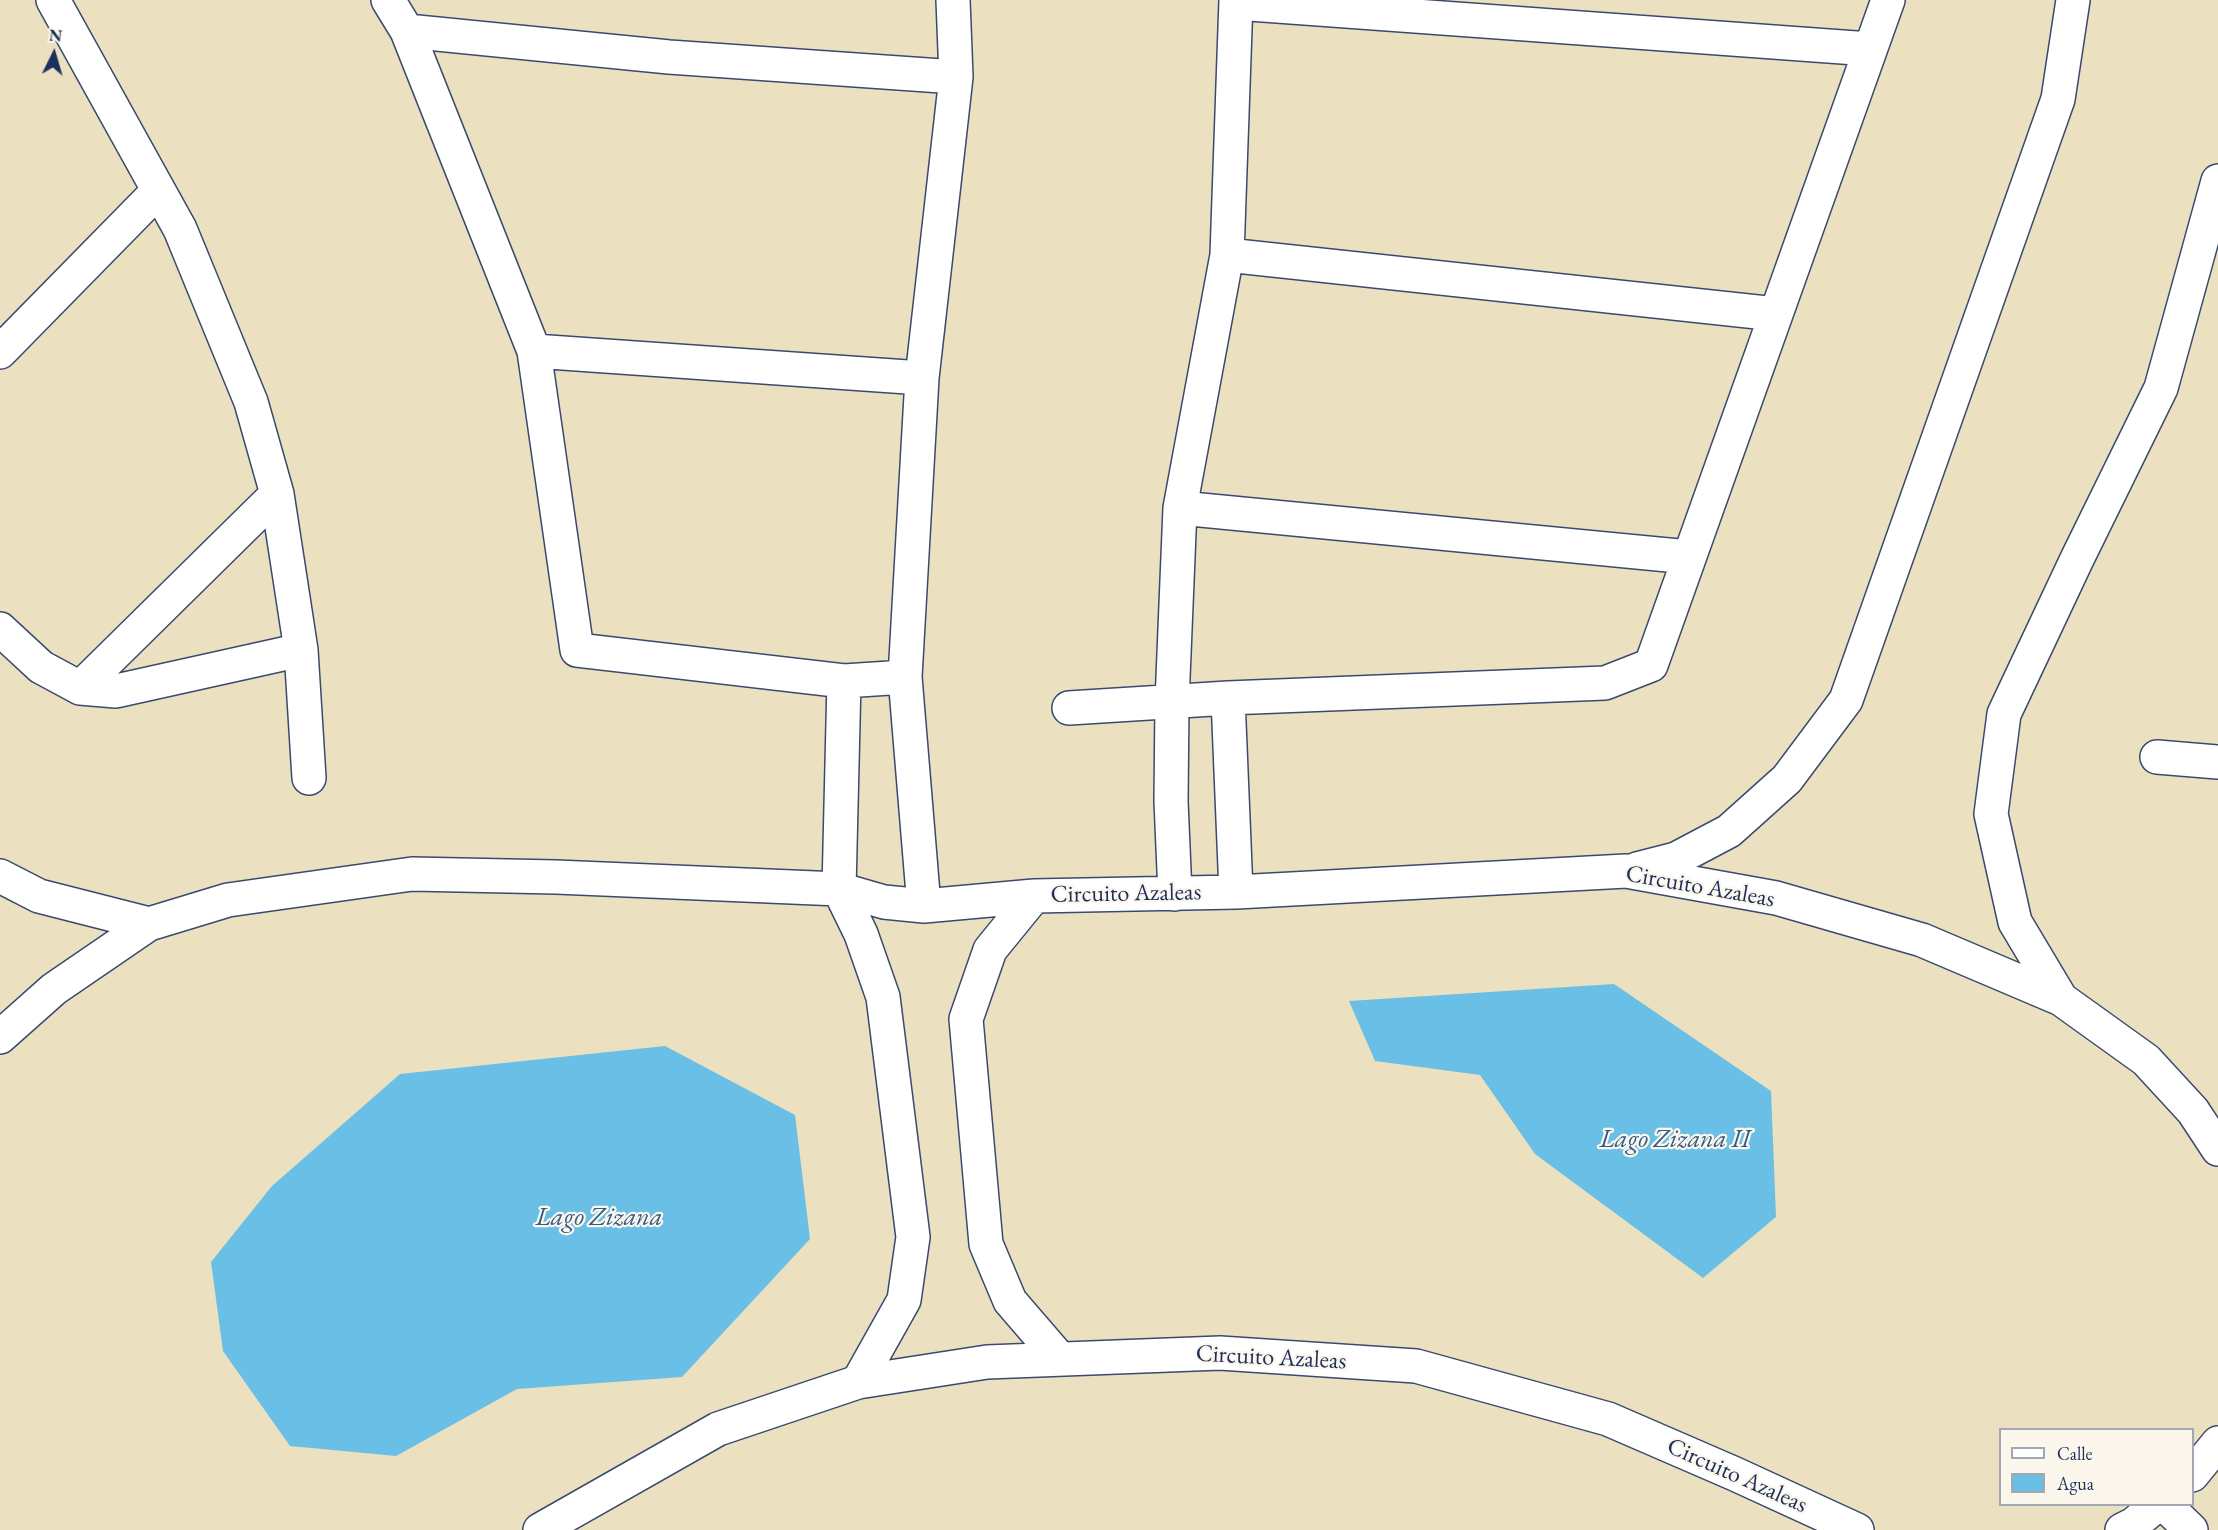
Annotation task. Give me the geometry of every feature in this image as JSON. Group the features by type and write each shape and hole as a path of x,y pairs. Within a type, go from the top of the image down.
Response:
{"street":[{"path":"53,0 180,229 251,402 277,494 301,650 309,778"},
{"path":"388,0 407,31 534,351 577,650 844,681 905,677"},
{"path":"924,906 905,677 921,378 956,77 953,0"},
{"path":"1069,708 1228,698 1605,683 1651,665 1888,0"},
{"path":"1626,871 1676,859 1729,831 1787,778 1846,700 2058,99 2073,0"},
{"path":"1175,894 1172,702 1180,508 1227,255 1236,2 1870,49"},
{"path":"407,31 669,57 956,77"},
{"path":"2061,999 2015,922 1991,814 2004,714 2161,388 2218,181"},
{"path":"0,352 158,191"},
{"path":"1227,255 1776,314"},
{"path":"534,351 921,378"},
{"path":"80,688 277,494"},
{"path":"1180,508 1689,557"},
{"path":"0,629 41,667 80,688 116,691 301,650"},
{"path":"844,681 839,889 861,934 883,997 913,1237 904,1300 858,1382"},
{"path":"1228,698 1236,892"},
{"path":"2157,757 2218,762"},
{"name":"Circuito Azaleas","path":"1857,1530 1736,1474 1608,1419 1416,1366 1220,1353 1060,1359 1010,1301 986,1244 966,1020 990,950 1034,896 1236,892 1626,871 1776,898 1922,940 2061,999 2146,1060 2193,1111 2218,1149"},
{"path":"0,1036 54,989 149,924 228,900 412,874 556,877 839,889 884,902 924,906 1034,896"},
{"path":"0,876 39,896 149,924"},
{"path":"540,1530 718,1429 858,1382 987,1362 1060,1359"},
{"path":"2194,1474 2218,1443"},
{"path":"2122,1530 2134,1524 2156,1506"},
{"path":"2166,1506 2191,1530"}],"water":[{"name":"Lago Zizana II","path":"1614,984 1771,1091 1776,1217 1703,1278 1535,1154 1480,1075 1375,1061 1349,1001"},
{"name":"Lago Zizana","path":"665,1046 795,1115 810,1239 682,1377 517,1389 396,1456 290,1446 223,1351 211,1262 272,1186 400,1074"}]}
